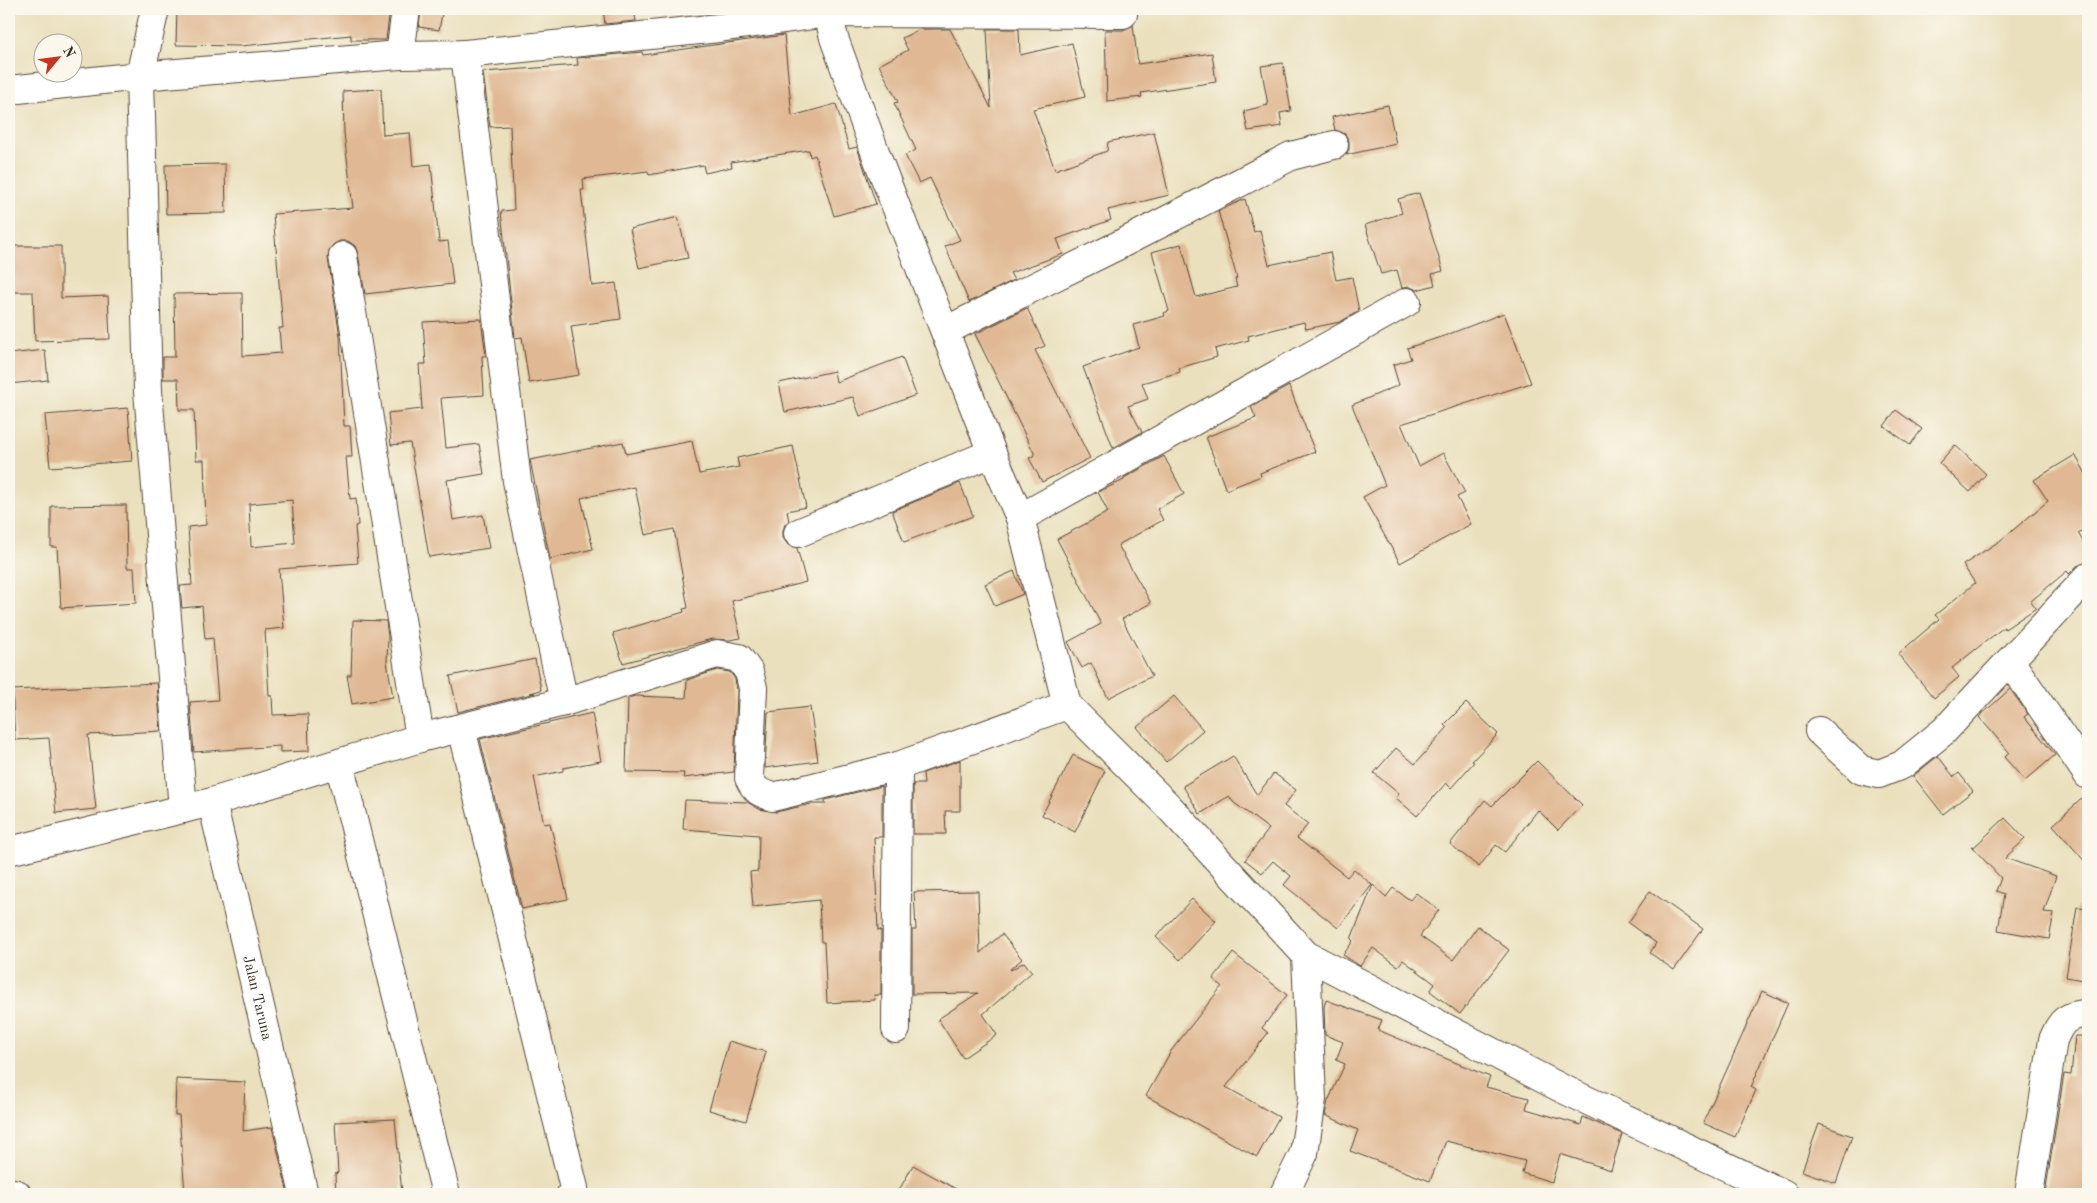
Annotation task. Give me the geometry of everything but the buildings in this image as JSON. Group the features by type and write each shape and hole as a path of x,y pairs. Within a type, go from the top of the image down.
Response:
{"street":[{"path":"155,9 140,76 148,391 183,809"},
{"path":"400,56 406,9"},
{"path":"9,90 140,76 400,56 465,54 719,28 827,11 1123,14"},
{"path":"827,11 878,160 992,453 1020,518 1067,705 1168,806 1306,955 1559,1087 1784,1194"},
{"path":"465,54 518,481 564,702"},
{"path":"945,331 1117,246 1291,156 1334,145"},
{"path":"343,256 420,738"},
{"path":"1020,518 1407,302"},
{"path":"798,533 992,453"},
{"path":"1819,731 1861,770 1879,774 1902,764 1944,731 2088,577"},
{"path":"9,851 212,802 420,738 564,702 717,654 739,658 750,672 753,688 749,778 759,793 773,797 898,766 1067,705"},
{"path":"2010,661 2088,775"},
{"path":"461,728 574,1188 571,1194"},
{"path":"339,763 446,1194"},
{"path":"896,1029 898,766"},
{"name":"Jalan Taruna","path":"212,802 304,1194"},
{"path":"1284,1194 1304,1153 1312,1099 1306,955"},
{"path":"2030,1194 2053,1040 2060,1024 2069,1018 2088,1013"},
{"path":"9,1192 17,1194"}]}
